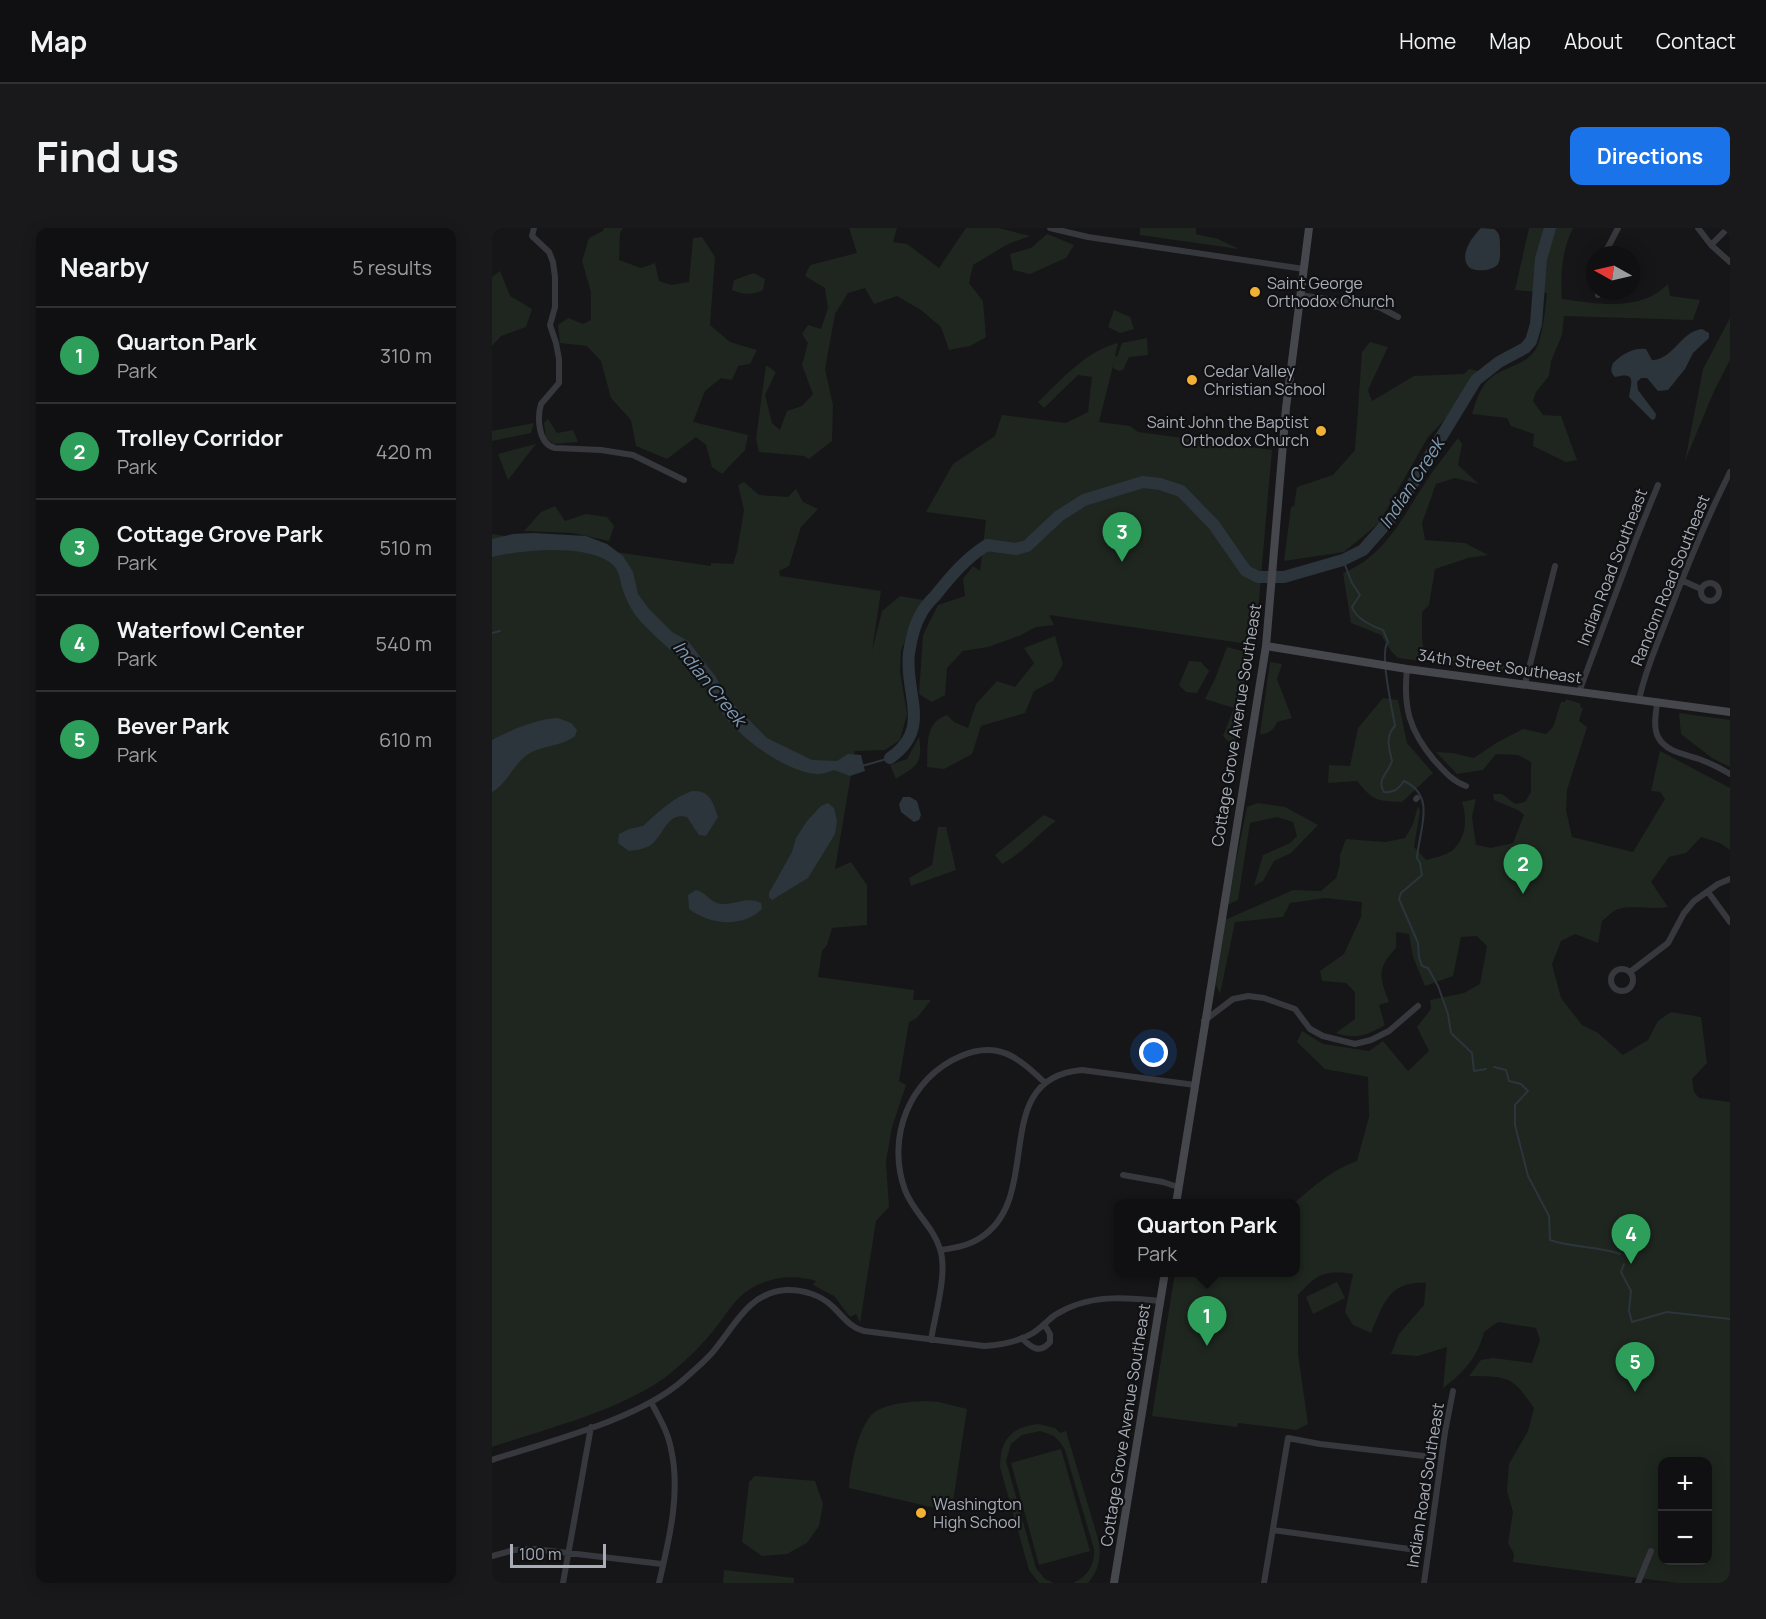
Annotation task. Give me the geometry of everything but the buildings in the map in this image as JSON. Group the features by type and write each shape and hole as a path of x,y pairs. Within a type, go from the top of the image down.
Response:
{"main road":[{"name":"Cottage Grove Avenue Southeast","path":"1176,1199 1266,646 1285,416 1309,228"},
{"name":"34th Street Southeast","path":"1266,646 1407,669 1730,712"},
{"name":"Cottage Grove Avenue Southeast","path":"1114,1583 1164,1277"}],"street":[{"path":"534,228 532,236 549,252 553,262 555,307 550,325 556,344 560,371 559,383 541,404 541,430 544,440 550,447 555,448 601,450 633,455 684,480"},
{"path":"1050,228 1088,237 1304,269"},
{"path":"1608,246 1617,228"},
{"path":"1698,228 1711,245 1730,262"},
{"path":"1711,245 1728,228"},
{"path":"1300,295 1379,307 1398,317"},
{"name":"Random Road Southeast","path":"1640,700 1681,580 1730,472"},
{"name":"Indian Road Southeast","path":"1578,692 1659,485"},
{"path":"1525,684 1555,566"},
{"path":"1681,580 1701,589"},
{"path":"1407,669 1404,692 1414,734 1446,774 1454,782 1466,786"},
{"path":"1657,703 1655,725 1657,735 1663,744 1730,774"},
{"path":"1630,972 1668,943 1684,913 1695,901 1730,879"},
{"path":"1708,892 1730,922"},
{"path":"1204,1022 1233,999 1248,996 1264,998 1295,1010 1310,1029 1323,1036 1355,1044 1371,1040 1389,1031 1418,1006"},
{"path":"931,1340 941,1281 941,1250 928,1225 905,1191 901,1174 898,1154 899,1136 909,1104 917,1090 928,1078 950,1061 975,1051 1004,1052 1017,1058 1045,1083"},
{"path":"941,1250 965,1245 981,1238 997,1224 1008,1208 1026,1112 1031,1100 1045,1083 1055,1076 1067,1071 1082,1070 1195,1085"},
{"path":"1123,1175 1178,1187"},
{"path":"492,1460 591,1427 651,1402 672,1389 712,1353 753,1302 771,1293 785,1290 801,1291 816,1296 830,1304 854,1328 864,1331 984,1346 998,1345 1022,1338 1056,1314 1075,1305 1100,1298 1122,1297 1160,1301"},
{"path":"1022,1338 1031,1347 1038,1350 1045,1348 1050,1342 1050,1334 1044,1324"},
{"name":"Indian Road Southeast","path":"1424,1583 1443,1443 1453,1390"},
{"path":"651,1402 668,1437 675,1494 659,1583"},
{"path":"563,1583 591,1427"},
{"path":"1264,1583 1288,1438 1424,1456"},
{"path":"1273,1530 1409,1549"},
{"path":"492,1556 514,1550 534,1550 569,1552 662,1564"},
{"path":"1638,1583 1651,1551"}],"shaded area":[{"path":"604,228 623,228 620,233 619,260 641,268 655,263 659,281 671,285 689,282 693,238 702,237 715,257 710,325 730,342 757,350 750,364 738,366 732,380 721,378 705,391 693,422 748,435 745,450 722,474 712,467 706,445 696,437 667,459 636,446 631,420 611,398 601,361 587,346 560,343 558,325 568,318 583,324 591,320 591,292 582,261 589,238 603,231"},
{"path":"849,228 897,228 893,242 907,244 939,268 966,228 999,228 1030,236 1008,244 973,265 969,283 983,301 986,337 970,346 949,350 941,327 921,310 897,296 874,304 865,288 848,293 835,314 825,369 833,405 832,441 809,459 804,456 759,452 756,439 766,365 776,372 765,395 772,423 780,430 787,411 802,406 813,394 802,365 808,343 802,334 808,325 821,329 828,308 825,288 805,276 810,265 857,253"},
{"path":"1140,228 1196,228 1196,234 1218,239 1239,249 1140,235"},
{"path":"1529,228 1573,228 1566,245 1563,263 1562,299 1618,304 1645,299 1668,284 1670,296 1700,300 1693,320 1564,316 1562,335 1551,361 1549,376 1536,392 1533,401 1543,415 1561,416 1577,460 1566,462 1533,446 1534,434 1511,426 1507,418 1472,414 1478,396 1492,376 1526,359 1534,352 1539,341 1547,293 1515,290"},
{"path":"1047,234 1074,245 1066,258 1030,274 1013,270 1010,254 1031,248"},
{"path":"500,271 510,296 532,309 526,327 501,336 492,346 492,277"},
{"path":"754,273 765,279 763,290 748,294 732,290 734,280"},
{"path":"1114,310 1130,317 1134,329 1120,333 1108,327"},
{"path":"1730,318 1730,360 1714,391 1685,461 1703,369"},
{"path":"1147,338 1148,355 1129,357 1123,370 1119,371 1113,368 1115,358 1099,422 1130,426 1138,432 1272,450 1255,645 1049,615 1054,625 1036,627 988,647 963,651 947,668 945,695 932,702 919,694 923,635 938,605 965,596 963,579 973,566 980,571 986,520 926,512 953,464 995,436 1002,415 1066,423 1088,412 1092,377 1078,375 1044,408 1038,402 1065,375 1095,352 1118,343 1115,356 1117,357 1122,343"},
{"path":"1370,342 1388,347 1368,390 1372,401 1414,376 1464,374 1469,369 1489,373 1428,437 1379,523 1344,552 1284,561 1291,507 1294,506 1297,487 1333,475 1355,450 1362,352"},
{"path":"548,419 557,433 573,430 578,442 554,444 546,438 544,423"},
{"path":"534,423 531,433 492,441 492,431"},
{"path":"1458,438 1462,444 1458,465 1479,484 1455,478 1436,484 1422,523 1425,540 1465,543 1488,555 1468,558 1435,569 1429,605 1422,612 1424,652 1490,661 1519,669 1514,673 1398,658 1381,635 1351,623 1343,573 1370,557 1391,535"},
{"path":"536,444 508,480 498,454"},
{"path":"744,482 759,495 788,497 796,489 803,502 818,509 801,527 789,566 779,571 780,576 881,591 872,651 882,611 900,596 923,600 901,650 900,671 907,714 900,740 885,750 855,751 835,869 851,862 867,885 867,925 832,928 827,945 822,951 818,977 914,990 913,1000 931,1000 917,1018 909,1022 899,1081 906,1085 892,1127 886,1161 889,1207 876,1221 860,1323 856,1314 850,1317 834,1296 813,1285 816,1281 791,1277 774,1279 750,1289 739,1298 694,1352 654,1385 610,1407 492,1447 492,534 711,566 711,563 733,564 744,510 738,485"},
{"path":"555,506 565,521 586,514 607,517 614,526 609,541 573,533 524,531 541,512"},
{"path":"1055,636 1063,664 1053,681 1034,691 1025,713 981,726 972,754 944,769 927,767 929,736 934,724 947,715 954,722 968,728 976,704 997,681 1015,687 1034,663 1024,648"},
{"path":"1227,647 1249,653 1235,749 1223,736 1234,708 1205,699"},
{"path":"1189,661 1201,662 1209,671 1197,693 1186,692 1179,685"},
{"path":"1270,662 1282,664 1277,679 1292,718 1277,722 1271,731 1260,734"},
{"path":"1383,698 1398,700 1407,743 1433,773 1402,802 1376,799 1367,793 1357,781 1328,783 1329,765 1350,766 1358,728"},
{"path":"1566,699 1581,704 1580,707 1583,708 1579,721 1587,727 1567,790 1566,810 1572,837 1633,852 1665,799 1660,792 1651,791 1660,751 1730,788 1730,850 1720,843 1701,837 1686,853 1669,857 1651,882 1668,907 1631,907 1616,910 1602,921 1598,943 1575,934 1561,941 1552,964 1561,998 1582,1025 1598,1033 1623,1055 1648,1040 1658,1021 1671,1012 1701,1017 1707,1063 1692,1079 1694,1092 1699,1098 1730,1102 1730,1583 1678,1583 1513,1562 1514,1554 1508,1543 1513,1512 1507,1491 1509,1464 1528,1431 1534,1408 1520,1389 1508,1380 1469,1376 1481,1360 1493,1358 1532,1363 1540,1340 1536,1328 1498,1322 1484,1332 1469,1364 1443,1388 1447,1347 1418,1356 1391,1354 1399,1334 1424,1305 1426,1283 1404,1286 1389,1296 1371,1333 1353,1325 1345,1312 1353,1274 1328,1273 1322,1275 1298,1295 1298,1354 1308,1424 1296,1430 1238,1423 1237,1427 1152,1416 1174,1277 1300,1277 1299,1199 1332,1174 1357,1161 1369,1117 1368,1077 1325,1069 1297,1042 1302,1031 1323,1044 1369,1051 1383,1041 1408,1071 1429,1051 1417,1027 1431,1009 1430,1000 1464,993 1480,984 1487,946 1477,936 1461,937 1453,976 1425,986 1413,957 1409,934 1396,932 1396,948 1385,961 1382,973 1383,985 1389,1002 1379,1005 1385,1025 1367,1034 1349,1036 1336,1033 1355,1019 1355,992 1346,983 1322,981 1320,971 1344,954 1361,917 1362,902 1325,898 1290,903 1283,917 1235,922 1220,994 1216,984 1225,920 1293,890 1321,891 1336,878 1340,855 1346,839 1385,842 1405,838 1413,824 1418,806 1420,811 1414,847 1426,860 1447,853 1458,845 1465,827 1462,802 1476,799 1472,817 1476,845 1491,848 1513,843 1524,815 1494,800 1493,794 1502,794 1515,804 1525,802 1531,792 1531,762 1518,755 1496,754 1483,770 1457,774 1436,752 1474,758 1523,729 1546,734 1553,727 1561,702 1565,702"},
{"path":"1679,713 1730,720 1730,767 1712,758 1681,734"},
{"path":"919,737 920,753 917,763 896,779 890,765 907,759"},
{"path":"1258,803 1285,807 1318,825 1291,853 1274,861 1263,881 1254,886 1263,855 1290,843 1297,836 1293,822 1277,817 1250,823 1238,900 1227,905 1247,807"},
{"path":"1044,815 1056,821 1017,855 1002,864 995,855"},
{"path":"938,827 946,827 956,870 911,886 909,878 932,865"},
{"path":"1337,1282 1345,1298 1313,1314 1306,1297"},
{"path":"924,1401 967,1409 953,1502 944,1510 849,1488 857,1445 871,1415 889,1406"},
{"path":"1038,1424 1055,1428 1060,1433 1066,1431 1099,1542 1098,1564 1088,1583 1073,1583 1090,1569 1094,1549 1065,1450 1054,1436 1040,1431 1022,1435 1011,1444 1006,1461 1036,1568 1045,1579 1054,1583 1039,1583 1029,1570 1000,1467 1002,1449 1009,1436 1021,1428"},
{"path":"1061,1449 1090,1551 1039,1565 1011,1463"},
{"path":"755,1476 815,1481 823,1504 819,1526 807,1543 787,1554 762,1556 742,1542 749,1482"},
{"path":"724,1570 794,1578 794,1583 723,1583"}],"water":[{"path":"1481,228 1494,229 1497,232 1500,238 1499,262 1488,270 1474,270 1468,266 1465,256 1471,240"},
{"path":"1702,329 1709,333 1709,338 1693,353 1685,369 1668,390 1658,391 1647,378 1641,378 1637,382 1638,390 1656,414 1655,419 1652,420 1629,397 1630,377 1613,375 1611,370 1613,363 1628,352 1637,349 1646,349 1652,360 1659,359 1672,351 1688,335"},
{"path":"513,534 586,536 607,544 623,556 633,572 638,594 649,609 672,632 688,641 716,677 726,697 767,738 812,760 837,761 848,754 861,755 865,771 850,776 834,770 819,774 804,772 777,760 750,741 720,710 705,680 696,669 672,651 637,617 626,598 617,571 608,561 582,552 567,550 519,552 492,557 492,539"},
{"path":"558,718 571,723 577,730 575,736 527,755 492,792 492,740 532,723"},
{"path":"692,791 698,791 710,798 718,817 706,836 699,835 687,817 680,816 671,820 647,847 629,851 618,843 619,834 643,826 659,811"},
{"path":"903,797 910,797 917,801 921,815 919,820 914,822 901,812 899,804"},
{"path":"828,803 834,808 837,821 835,834 808,878 772,900 769,893 792,852 796,838 807,821 821,806"},
{"path":"696,890 717,903 751,900 761,903 762,909 736,922 716,921 689,909 688,895"}],"waterway":[{"name":"Indian Creek","path":"890,758 903,747 914,722 909,653 915,628 925,607 959,568 979,550 987,545 1016,549 1027,546 1059,516 1084,500 1143,482 1160,484 1181,491 1214,525 1246,571 1258,577 1284,577 1343,560 1363,550 1393,516 1476,380 1499,362 1525,348 1531,341 1536,324 1541,259 1550,228"},
{"path":"1343,560 1352,583 1360,595 1352,607 1354,611 1365,622 1383,630 1388,642 1385,668 1395,726 1389,738 1392,761 1381,784 1384,792 1388,792 1394,791 1404,781 1414,787 1423,805 1424,815 1417,858 1422,875 1401,893 1399,899 1418,943 1422,966 1428,968 1438,986 1448,1014 1451,1033 1472,1053 1474,1071 1486,1069"},
{"path":"492,633 500,631"},
{"name":"Indian Creek","path":"862,766 890,758"},
{"path":"1494,1067 1506,1070 1509,1081 1521,1084 1528,1091 1515,1105 1515,1125 1528,1176 1549,1216 1550,1240 1620,1254"},
{"path":"1624,1264 1621,1272 1631,1291 1629,1311 1632,1322 1667,1312 1730,1319"}],"place":[{"name":"Saint George Orthodox Church","path":"1255,292"},
{"name":"Cedar Valley Christian School","path":"1192,380"},
{"name":"Saint John the Baptist Orthodox Church","path":"1321,431"},
{"name":"Cottage Grove Park","path":"1122,562"},
{"name":"Trolley Corridor","path":"1523,894"},
{"name":"Waterfowl Center","path":"1631,1264"},
{"name":"Quarton Park","path":"1207,1346"},
{"name":"Bever Park","path":"1635,1392"},
{"name":"Washington High School","path":"921,1513"}]}
